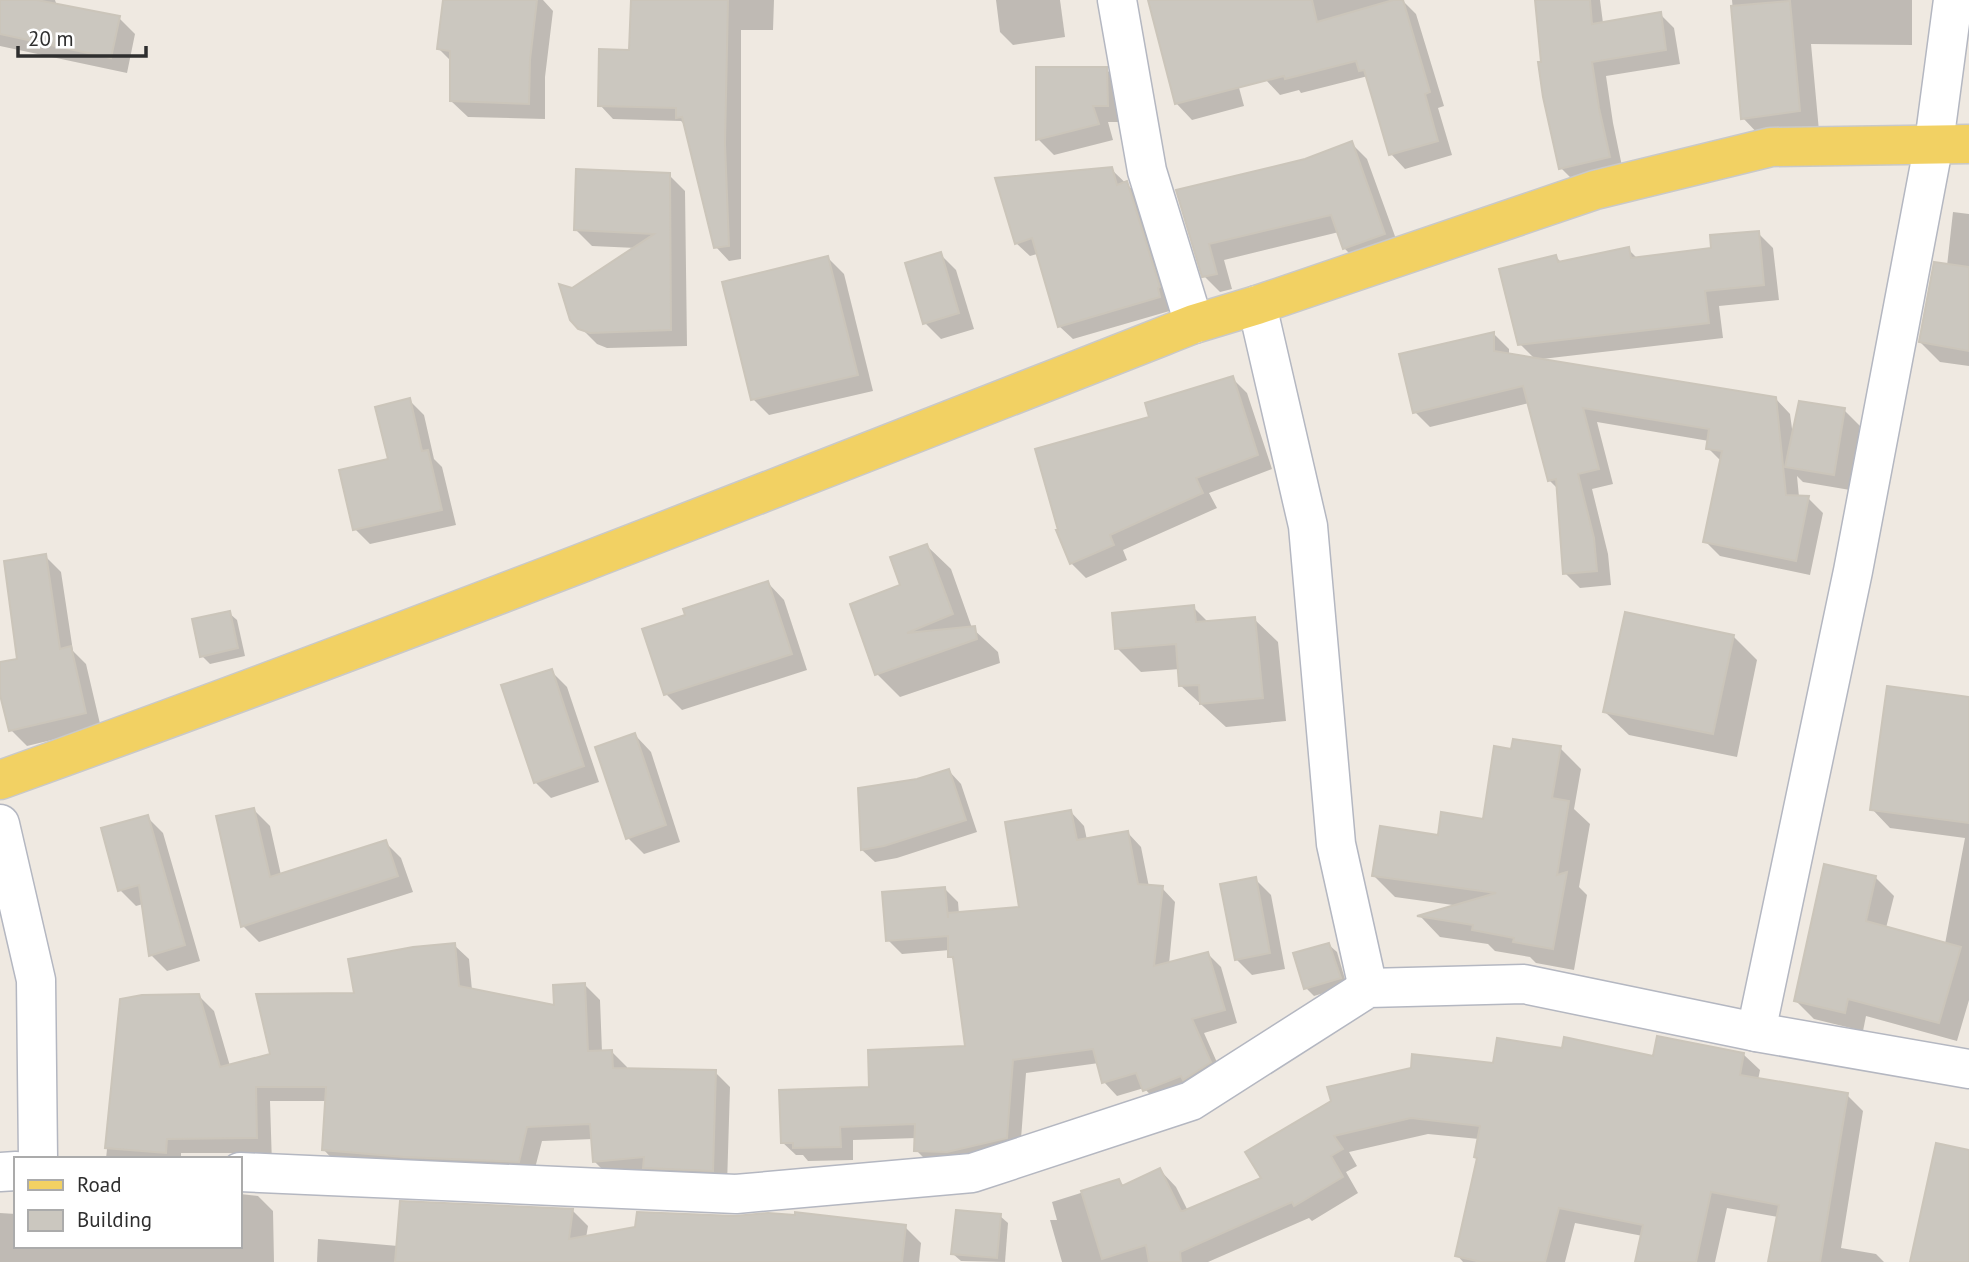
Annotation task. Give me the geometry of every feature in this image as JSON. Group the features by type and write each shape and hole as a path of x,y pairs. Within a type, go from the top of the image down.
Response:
{"main road":[{"path":"0,780 231,697 561,572 1194,324 1595,190 1771,147 1951,143"}],"street":[{"path":"1117,0 1147,171 1194,324"},
{"path":"1756,1032 1853,571 1951,143 1953,0"},
{"path":"1256,305 1307,526 1336,844 1368,988"},
{"path":"0,824 36,980 38,1157"},
{"path":"242,1172 736,1194 972,1173 1191,1101 1368,988 1524,984 1756,1032 1969,1069"}],"building":[{"path":"0,0 37,0 120,16 111,58 0,34"},
{"path":"443,0 537,0 530,60 529,104 450,101 450,51 437,49"},
{"path":"631,0 728,0 725,144 729,246 714,248 682,117 676,118 676,108 598,106 599,49 629,50"},
{"path":"1148,0 1312,0 1317,22 1393,0 1403,0 1430,92 1425,94 1438,141 1389,155 1364,70 1359,71 1356,61 1175,104"},
{"path":"1535,0 1590,0 1592,24 1661,12 1666,50 1592,62 1610,157 1559,169 1538,62 1541,62"},
{"path":"1790,1 1800,111 1741,119 1731,6"},
{"path":"1036,67 1107,67 1108,106 1093,106 1099,124 1036,140"},
{"path":"1352,141 1385,234 1343,249 1331,215 1209,244 1217,274 1202,277 1176,190 1305,159"},
{"path":"1112,167 1117,185 1127,181 1160,287 1160,297 1058,327 1032,238 1015,244 995,178"},
{"path":"576,169 670,173 671,330 590,333 578,329 570,320 559,284 572,288 654,234 574,230"},
{"path":"1759,231 1764,285 1705,291 1709,323 1518,345 1499,269 1556,255 1558,262 1629,247 1631,258 1711,248 1710,235"},
{"path":"941,252 959,313 923,324 905,263"},
{"path":"828,256 858,375 751,400 722,282"},
{"path":"1934,262 1969,267 1969,351 1919,342"},
{"path":"1494,332 1494,351 1776,397 1786,495 1809,496 1796,561 1703,542 1722,451 1706,449 1709,429 1583,408 1599,469 1578,474 1594,538 1597,571 1563,574 1556,479 1548,481 1523,386 1413,413 1399,354"},
{"path":"1233,376 1258,455 1196,478 1203,493 1110,535 1114,545 1070,564 1056,530 1035,449 1149,417 1145,403"},
{"path":"410,398 422,451 428,450 442,510 353,530 339,470 388,459 375,407"},
{"path":"1799,401 1845,408 1834,475 1785,467"},
{"path":"927,544 953,614 907,633 975,626 977,639 875,675 850,604 900,585 890,557"},
{"path":"46,554 60,649 71,646 86,713 9,731 0,695 0,662 17,659 4,561"},
{"path":"768,581 792,654 664,695 642,629 685,615 683,609"},
{"path":"1194,605 1196,622 1255,617 1263,698 1200,704 1199,685 1179,686 1176,644 1115,649 1112,613"},
{"path":"230,611 238,648 200,657 192,619"},
{"path":"1625,612 1734,635 1713,734 1603,712"},
{"path":"552,669 584,766 534,783 501,685"},
{"path":"1887,686 1969,697 1969,823 1870,810"},
{"path":"635,733 666,825 626,839 595,747"},
{"path":"1513,739 1561,746 1552,798 1569,801 1557,875 1567,872 1553,949 1513,942 1514,938 1472,930 1473,925 1417,916 1496,893 1372,876 1380,826 1438,835 1441,812 1483,819 1494,746 1511,749"},
{"path":"949,769 966,820 884,846 861,850 858,788 917,779"},
{"path":"254,808 270,877 386,840 398,876 241,927 216,816"},
{"path":"1071,810 1077,840 1128,831 1138,884 1163,886 1154,966 1208,952 1225,1010 1192,1019 1211,1062 1183,1080 1181,1076 1143,1091 1136,1073 1102,1083 1093,1049 1013,1060 1007,1138 947,1152 914,1151 915,1124 840,1127 841,1147 793,1148 793,1143 781,1143 779,1090 869,1087 868,1050 965,1046 953,957 948,957 948,936 886,941 882,892 945,887 948,918 948,913 1019,907 1005,822"},
{"path":"148,815 185,945 149,956 139,885 118,891 101,828"},
{"path":"1824,864 1876,876 1866,921 1961,947 1939,1023 1848,999 1845,1013 1794,1001"},
{"path":"1256,877 1270,953 1235,960 1220,884"},
{"path":"455,943 459,986 554,1005 553,985 585,983 588,1051 612,1050 613,1068 716,1070 713,1171 643,1168 644,1157 593,1162 590,1124 527,1127 519,1162 322,1150 326,1087 256,1087 257,1138 167,1139 166,1153 105,1148 120,999 142,995 199,994 220,1067 270,1054 256,994 354,993 348,959 413,947"},
{"path":"1329,943 1341,978 1304,989 1293,953"},
{"path":"1657,1036 1744,1053 1740,1075 1848,1093 1820,1262 1768,1262 1779,1205 1711,1192 1696,1262 1635,1262 1643,1225 1559,1208 1545,1262 1481,1262 1455,1256 1477,1158 1474,1157 1480,1126 1411,1118 1334,1136 1343,1149 1331,1156 1343,1177 1294,1206 1292,1202 1180,1252 1181,1262 1149,1262 1146,1245 1102,1259 1081,1191 1119,1179 1122,1186 1160,1168 1183,1211 1261,1178 1245,1152 1331,1101 1327,1087 1411,1068 1412,1054 1493,1063 1497,1038 1562,1048 1564,1037 1653,1056"},
{"path":"1936,1143 1969,1150 1969,1262 1910,1262"},
{"path":"400,1201 573,1209 569,1239 635,1227 637,1212 735,1216 768,1213 795,1215 795,1212 906,1225 902,1262 395,1262"},
{"path":"956,1210 1001,1214 997,1258 951,1254"}]}
